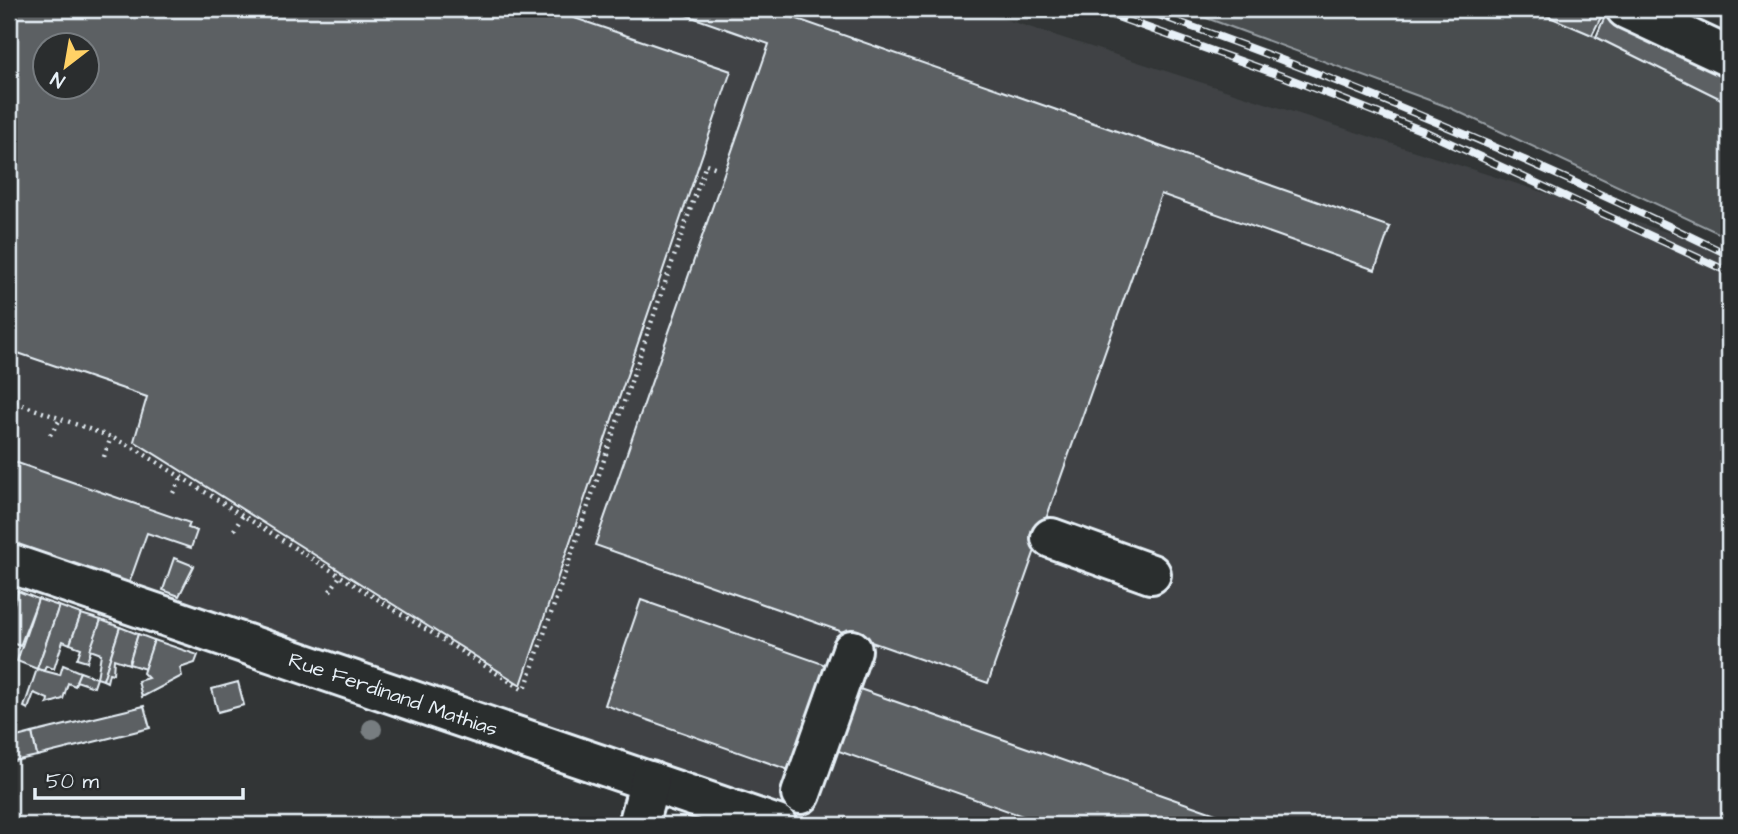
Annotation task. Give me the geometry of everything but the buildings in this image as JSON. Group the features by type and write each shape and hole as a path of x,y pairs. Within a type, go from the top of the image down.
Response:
{"street":[{"path":"1626,9 1729,57"},
{"path":"1051,538 1151,574"},
{"name":"Rue Ferdinand Mathias","path":"9,563 777,825"},
{"path":"801,794 852,650"},
{"path":"638,825 650,781"}],"path":[{"path":"9,400 111,437 243,515 518,688 526,686 706,164 717,168"},
{"path":"50,435 61,418"},
{"path":"104,457 111,437"},
{"path":"173,493 181,477"},
{"path":"234,530 243,515"},
{"path":"330,592 340,576"}],"shaded area":[{"path":"9,9 973,9 1729,252 1729,825 821,825 9,551"},
{"path":"1182,9 1531,9 1592,35 1729,103 1729,238 1448,107"}],"railway":[{"path":"1095,9 1285,77 1426,132 1729,272"},
{"path":"1141,9 1291,63 1439,123 1585,187 1729,255"}]}
